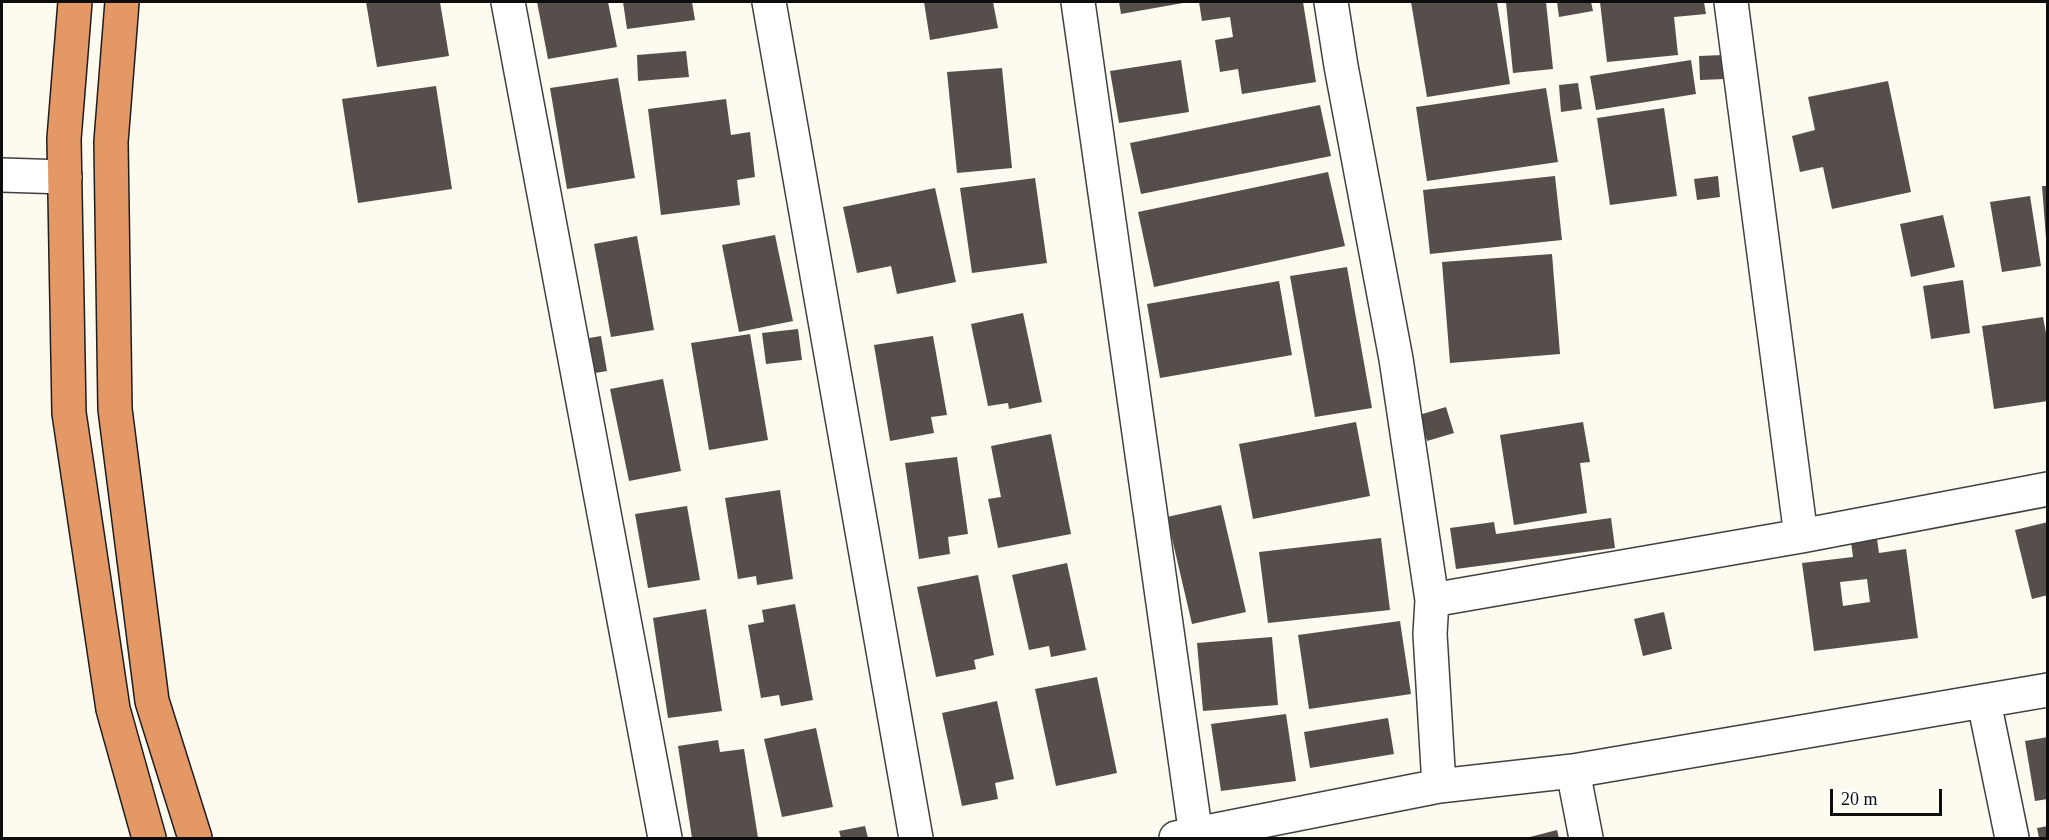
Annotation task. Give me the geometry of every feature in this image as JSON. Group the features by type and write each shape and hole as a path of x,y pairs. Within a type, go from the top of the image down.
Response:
{"highway":[{"path":"75,2 64,139 69,413 113,709 149,838"},
{"path":"122,2 111,141 115,409 152,701 195,838"}],"street":[{"path":"508,2 665,838"},
{"path":"769,2 916,838"},
{"path":"1078,2 1186,837 1439,786 1573,771 2048,690"},
{"path":"1331,2 1396,359 1432,600 1430,634 1439,786"},
{"path":"1731,2 1802,536"},
{"path":"2,175 65,177"},
{"path":"1432,600 1802,536 2048,489"},
{"path":"1984,702 2012,838"},
{"path":"1573,771 1586,838"}],"building":[{"path":"366,2 440,2 449,56 377,67"},
{"path":"537,2 608,2 617,47 548,59"},
{"path":"623,2 692,2 695,20 627,29"},
{"path":"924,2 993,2 998,28 930,40"},
{"path":"1119,2 1183,2 1183,3 1121,14"},
{"path":"1199,2 1303,2 1316,82 1242,94 1238,69 1220,72 1215,40 1233,37 1230,17 1202,21"},
{"path":"1411,2 1497,2 1510,84 1427,97"},
{"path":"1506,2 1546,2 1553,69 1513,73"},
{"path":"1557,2 1591,2 1593,11 1559,17"},
{"path":"1600,2 1704,2 1706,14 1674,17 1678,55 1607,62"},
{"path":"686,51 689,77 638,81 637,55"},
{"path":"1723,55 1725,79 1700,80 1699,56"},
{"path":"1181,60 1189,112 1119,123 1110,71"},
{"path":"1691,60 1696,94 1596,110 1590,76"},
{"path":"1002,68 1012,168 957,173 947,72"},
{"path":"618,78 635,178 567,189 550,88"},
{"path":"1888,81 1911,192 1832,209 1823,167 1800,172 1792,136 1815,130 1808,97"},
{"path":"1578,83 1582,109 1561,112 1559,85"},
{"path":"436,86 452,189 358,203 342,99"},
{"path":"1546,88 1558,162 1427,181 1416,107"},
{"path":"726,99 731,135 750,132 755,177 737,180 740,205 661,215 648,109"},
{"path":"1320,105 1331,156 1141,194 1130,143"},
{"path":"1664,108 1677,196 1610,205 1597,118"},
{"path":"1328,172 1345,246 1154,287 1138,212"},
{"path":"1555,176 1562,240 1430,254 1423,190"},
{"path":"1718,176 1720,197 1697,200 1694,179"},
{"path":"1035,178 1047,263 972,273 960,188"},
{"path":"2042,186 2048,186 2048,238 2046,238"},
{"path":"935,188 956,282 897,294 891,266 857,273 843,207"},
{"path":"2030,196 2041,266 2002,272 1990,202"},
{"path":"1943,215 1955,267 1911,277 1900,224"},
{"path":"775,235 793,321 739,332 722,245"},
{"path":"637,236 654,330 611,337 594,244"},
{"path":"1552,254 1560,354 1450,363 1442,262"},
{"path":"1347,267 1372,408 1315,417 1290,276"},
{"path":"1963,280 1970,333 1931,339 1923,286"},
{"path":"1279,281 1292,355 1160,378 1147,304"},
{"path":"1023,313 1042,402 1009,409 1008,403 988,406 971,324"},
{"path":"2043,317 2048,344 2048,401 1994,409 1982,326"},
{"path":"798,329 802,360 766,364 762,333"},
{"path":"750,334 768,440 709,450 691,343"},
{"path":"601,336 607,371 566,378 560,343"},
{"path":"933,336 947,415 931,417 934,433 890,441 874,345"},
{"path":"663,379 681,471 629,481 610,389"},
{"path":"1446,407 1454,433 1427,441 1419,415"},
{"path":"1356,422 1370,496 1253,519 1239,444"},
{"path":"1583,422 1590,462 1580,463 1587,513 1514,525 1500,435"},
{"path":"1051,434 1071,534 998,548 988,499 1001,497 991,446"},
{"path":"957,457 968,534 948,537 950,554 919,559 905,463"},
{"path":"780,490 793,579 757,585 756,576 738,579 725,498"},
{"path":"1221,505 1246,612 1192,624 1167,517"},
{"path":"687,506 700,580 648,588 635,514"},
{"path":"1611,518 1615,548 1456,569 1450,528 1494,522 1496,534"},
{"path":"2048,522 2048,595 2032,599 2015,530"},
{"path":"1381,538 1390,610 1268,623 1259,552"},
{"path":"1877,539 1879,553 1906,549 1918,638 1814,651 1802,563 1853,557 1851,542","holes":["1867,579 1870,602 1843,606 1840,582"]},
{"path":"1067,563 1086,650 1051,657 1049,646 1029,650 1012,575"},
{"path":"978,575 994,655 974,660 976,669 936,677 917,587"},
{"path":"795,604 813,700 781,706 779,695 761,698 748,625 764,622 762,610"},
{"path":"706,609 722,711 668,718 653,618"},
{"path":"1664,612 1672,649 1643,656 1634,619"},
{"path":"1400,621 1411,694 1309,709 1298,635"},
{"path":"1272,637 1278,705 1203,711 1197,643"},
{"path":"1097,677 1117,773 1056,786 1035,689"},
{"path":"997,701 1014,779 995,783 998,799 962,806 942,713"},
{"path":"1286,714 1296,781 1221,791 1211,724"},
{"path":"1388,718 1394,754 1310,768 1304,732"},
{"path":"816,728 833,807 782,817 764,739"},
{"path":"2048,737 2048,799 2035,801 2025,741"},
{"path":"718,740 720,752 744,749 758,838 692,838 678,746"},
{"path":"865,826 868,838 841,838 839,831"},
{"path":"2048,826 2048,838 2039,838 2037,828"},
{"path":"1557,830 1559,838 1526,838"}]}
